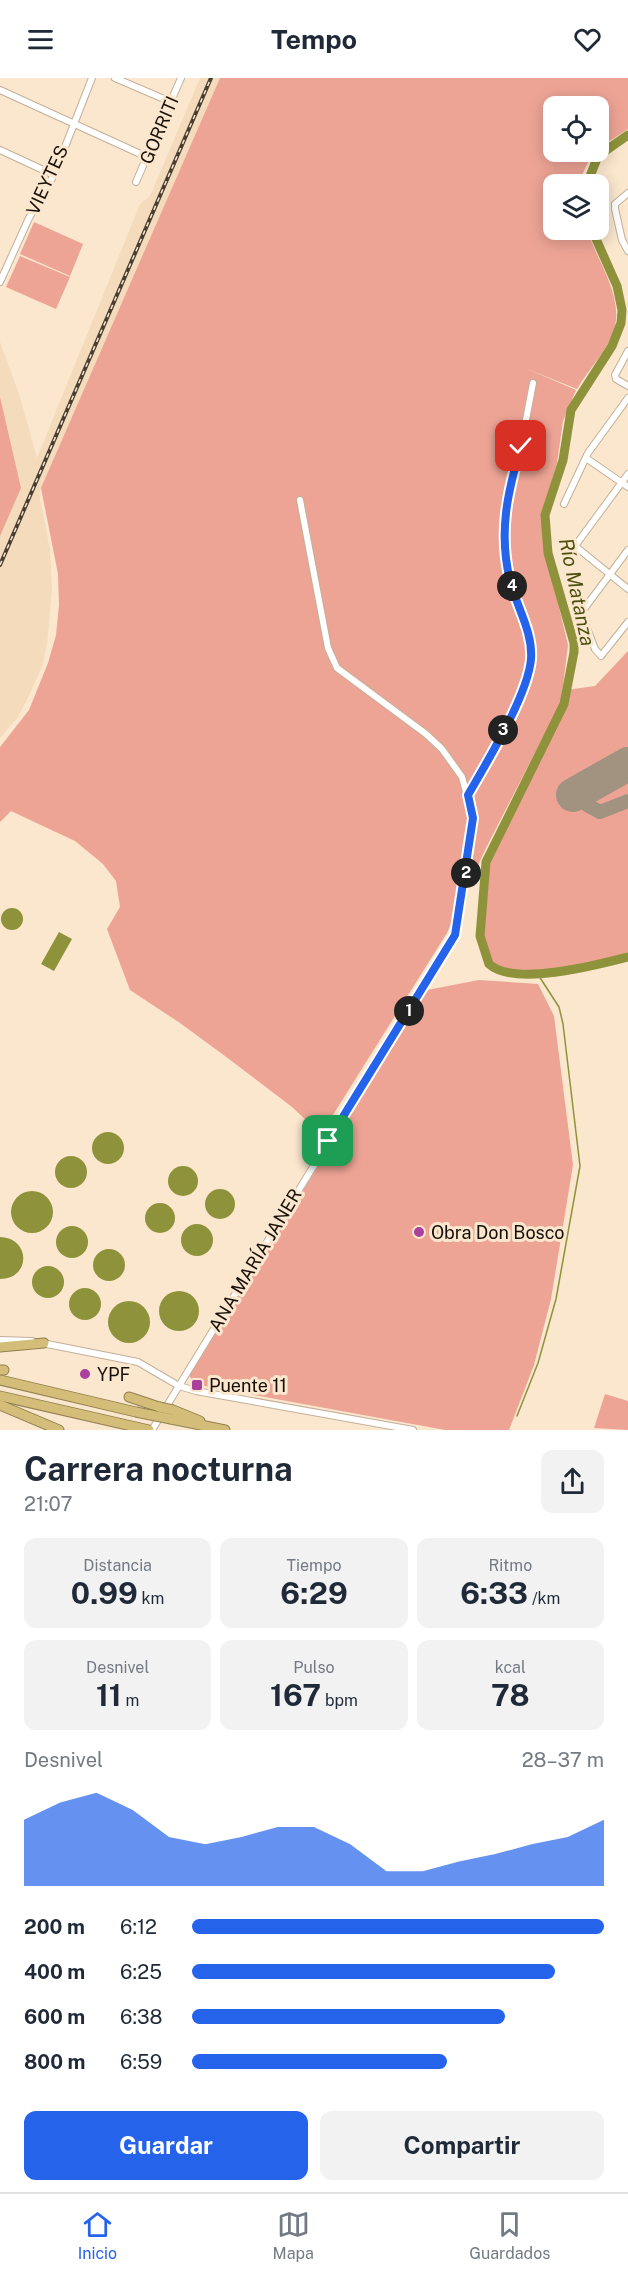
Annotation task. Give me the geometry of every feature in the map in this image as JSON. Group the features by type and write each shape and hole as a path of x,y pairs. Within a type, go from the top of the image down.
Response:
{"highway":[{"path":"0,1347 44,1343"},
{"path":"0,1380 136,1412 172,1415 223,1430"},
{"path":"0,1396 151,1430"},
{"path":"129,1397 159,1407 172,1415"},
{"path":"0,1404 59,1430"}],"street":[{"name":"VIEYTES","path":"0,282 29,218 54,175 72,122 92,78"},
{"path":"115,78 171,102"},
{"name":"GORRITI","path":"136,182 181,78"},
{"path":"0,90 147,157"},
{"path":"0,150 54,175"},
{"path":"628,193 615,206 622,240 628,251"},
{"path":"628,351 615,375 616,379 628,386"},
{"path":"468,795 491,756 521,693 531,658 530,638 509,580 504,516 507,492 521,446 534,383"},
{"path":"564,504 586,458 628,398"},
{"path":"586,458 628,487"},
{"path":"628,474 575,546 628,589"},
{"name":"ANA MARÍA JANER","path":"151,1430 452,942 462,899 473,818 462,777 442,749 426,734 337,668 328,648 300,500"},
{"path":"628,550 582,612 581,617 595,649 601,656 628,622"},
{"path":"0,1340 44,1343 138,1362 178,1386 413,1430"}],"shaded area":[{"path":"200,78 628,78 628,129 609,141 609,96 543,96 543,162 588,162 582,174 543,174 543,240 591,240 611,288 616,310 613,331 577,389 159,220 39,493 50,549 52,588 47,645 42,667 18,717 0,738 0,342 20,397 37,458 140,204 150,196"},
{"path":"220,78 628,78 628,129 609,141 609,96 543,96 543,162 588,162 582,174 543,174 543,240 590,240 608,279 616,317 614,330 607,345 577,389 525,368 576,390 563,421 557,463 542,513 546,553 568,645 561,702 486,848 447,933 321,1134 292,1107 225,1056 130,990 107,929 120,907 116,881 103,864 75,841 11,811 0,822 0,747 29,710 48,663 56,635 59,605 58,574 41,488"},
{"path":"34,222 83,244 70,276 20,254"},
{"path":"20,256 70,277 56,309 6,287"},
{"path":"0,397 21,488 0,536"},
{"path":"628,651 628,957 579,969 543,974 509,973 495,969 484,953 480,936 486,862 564,704 566,690 595,686"},
{"path":"12,908 20,911 23,919 20,927 12,930 4,927 1,919 4,911"},
{"path":"59,932 72,939 54,971 41,964"},
{"name":"Obra Don Bosco","path":"479,980 538,984 554,1016 573,1165 551,1299 534,1365 509,1430 445,1430 194,1384 189,1375 427,990"},
{"path":"108,1132 119,1137 124,1148 119,1159 108,1164 97,1159 92,1148 97,1137"},
{"path":"71,1156 82,1161 87,1172 82,1183 71,1188 60,1183 55,1172 60,1161"},
{"path":"183,1166 194,1170 198,1181 194,1192 183,1196 172,1192 168,1181 172,1170"},
{"path":"220,1189 226,1190 234,1198 234,1210 226,1218 220,1219 214,1218 206,1210 205,1204 206,1198 214,1190"},
{"path":"32,1191 47,1197 53,1212 47,1227 32,1233 17,1227 11,1212 17,1197"},
{"path":"160,1203 171,1207 175,1218 171,1229 160,1233 149,1229 145,1218 149,1207"},
{"path":"197,1224 208,1229 213,1240 208,1251 197,1256 186,1251 181,1240 186,1229"},
{"path":"72,1226 83,1231 88,1242 83,1253 72,1258 61,1253 56,1242 61,1231"},
{"path":"0,1237 10,1239 17,1244 22,1251 23,1258 22,1266 17,1273 0,1279"},
{"path":"109,1249 120,1254 125,1265 120,1276 109,1281 98,1276 93,1265 98,1254"},
{"path":"48,1266 59,1271 64,1282 59,1293 48,1298 37,1293 32,1282 37,1271"},
{"path":"85,1288 96,1293 101,1304 96,1315 85,1320 74,1315 69,1304 74,1293"},
{"path":"179,1291 187,1292 193,1297 198,1303 198,1319 193,1325 187,1330 179,1331 171,1330 165,1325 160,1319 159,1311 160,1303 165,1297 171,1292"},
{"path":"129,1301 144,1307 150,1322 144,1337 129,1343 114,1337 108,1322 114,1307"},
{"path":"605,1394 628,1401 628,1430 594,1428"}],"waterway":[{"name":"Río Matanza","path":"591,174 598,156 628,135"},
{"name":"Río Matanza","path":"596,240 617,286 622,310 621,323 612,346 571,410 563,460 545,515 548,553 574,643 574,652 564,704 486,862 480,936 489,964 501,971 517,974 577,969 628,957"},
{"path":"517,1416 538,1363 556,1299 580,1166 563,1024 559,1007 537,973"}],"taxiway":[{"path":"577,792 587,805 600,812 628,801"}],"runway":[{"path":"573,795 628,764"}],"railway":[{"path":"0,565 211,78"}],"place":[{"name":"Obra Don Bosco","path":"419,1232"},
{"name":"YPF","path":"85,1374"},
{"name":"Puente 11","path":"197,1385"}],"route":[{"path":"328,1141 455,935 473,818 468,795 491,756 521,693 531,658 530,638 509,580 504,516 507,492 521,446"}]}
